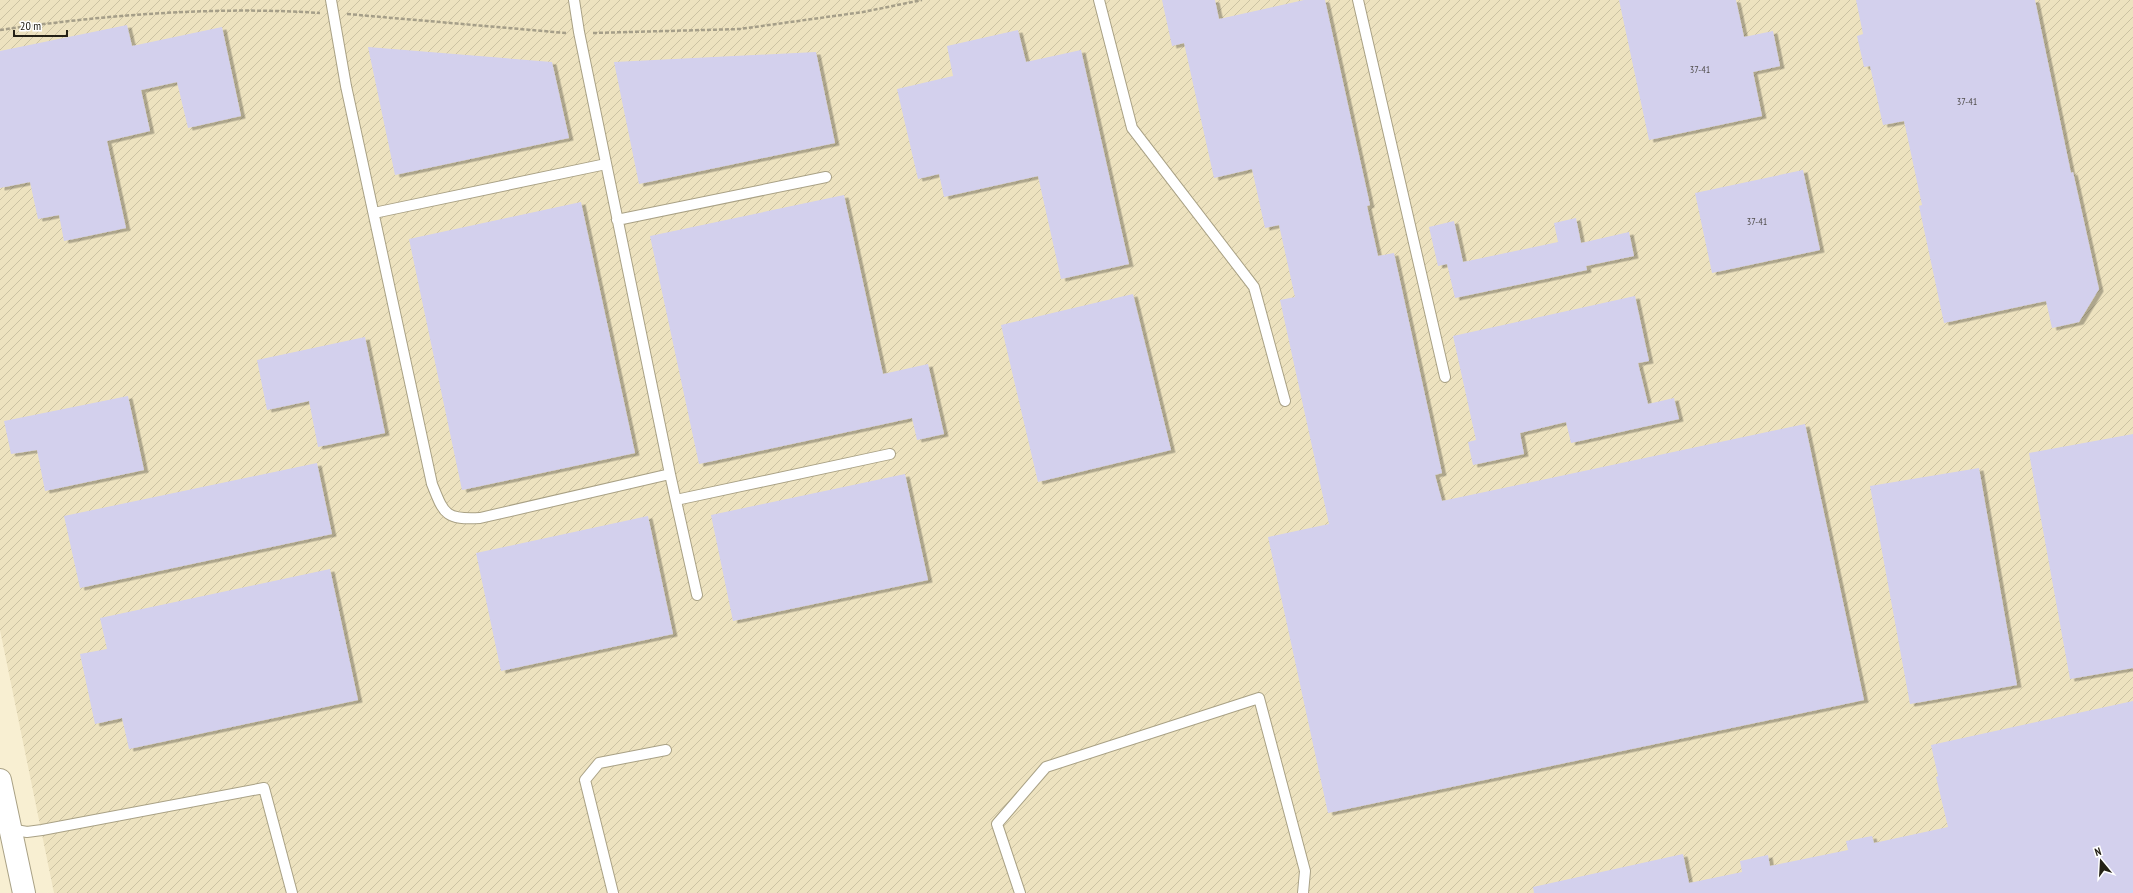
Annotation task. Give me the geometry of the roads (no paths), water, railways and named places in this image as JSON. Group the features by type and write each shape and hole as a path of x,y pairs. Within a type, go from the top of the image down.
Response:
{"main road":[{"path":"0,780 24,893"}],"lane":[{"path":"331,0 374,213 432,484 442,509 458,519 480,518 670,474"},
{"path":"574,0 579,32 617,220 697,595"},
{"path":"1099,0 1132,128 1254,287 1285,401"},
{"path":"1358,0 1445,377"},
{"path":"374,213 606,164"},
{"path":"617,220 826,177"},
{"path":"676,500 890,454"},
{"path":"1020,893 997,824 1046,767 1259,698 1305,871 1303,893"},
{"path":"613,893 585,780 599,764 666,750"},
{"path":"10,829 27,832 42,830 264,788 292,893"}]}
